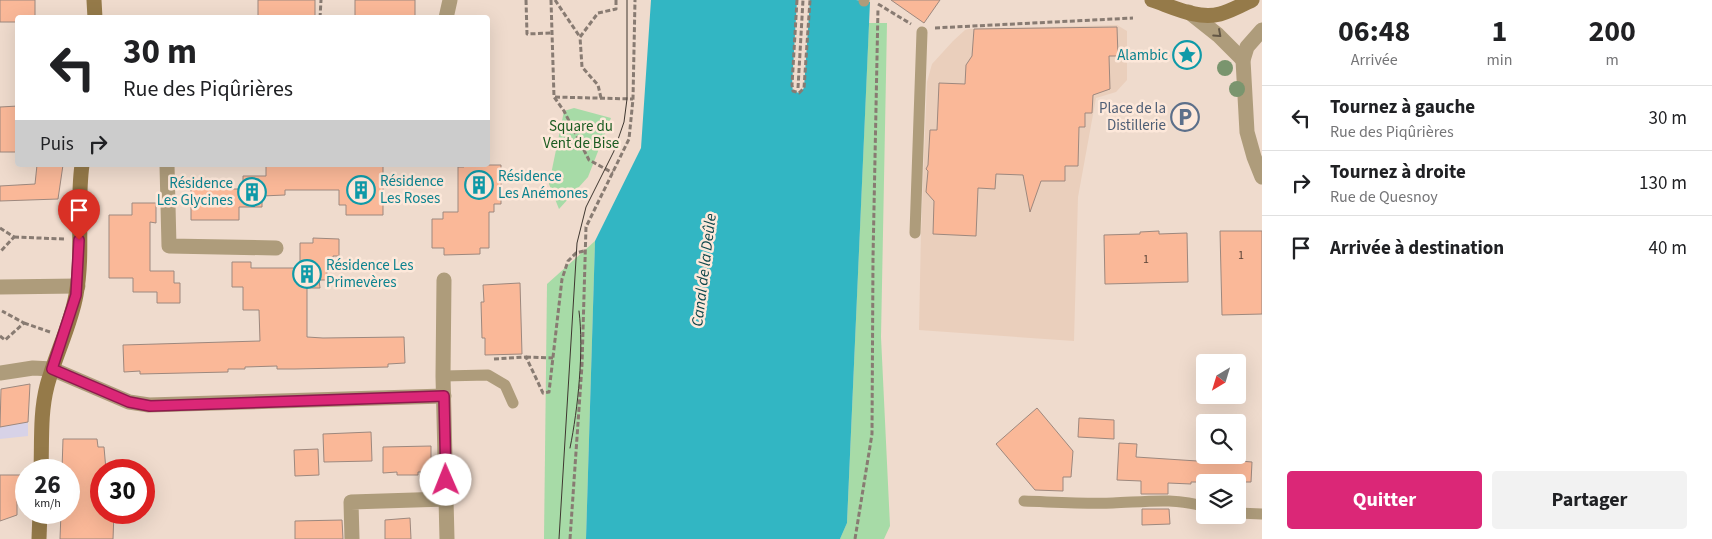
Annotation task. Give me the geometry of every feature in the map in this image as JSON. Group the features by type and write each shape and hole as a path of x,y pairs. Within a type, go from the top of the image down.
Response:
{"street":[{"path":"94,0 95,15"},
{"path":"447,15 450,0"},
{"path":"1152,0 1203,16 1225,12 1252,0"},
{"path":"1189,12 1218,34 1243,60"},
{"path":"1262,30 1247,47 1243,60 1247,132 1251,149 1262,177"},
{"path":"42,459 44,400 52,369 75,303 78,286 79,203 82,167"},
{"path":"167,167 169,246 276,248"},
{"path":"444,280 443,376 447,539"},
{"path":"0,287 78,286"},
{"path":"0,373 33,368 52,369 129,402 150,406 444,396"},
{"path":"352,539 351,502 446,498"},
{"path":"39,539 40,524"}],"lane":[{"path":"914,233 922,32"},
{"path":"443,376 488,376 505,385 513,403"},
{"path":"1024,501 1112,503 1147,500 1196,505"},
{"path":"1246,513 1262,514"}],"path":[{"path":"320,0 320,15"},
{"path":"526,0 527,34 552,33"},
{"path":"553,0 554,97 564,111 589,160 613,173"},
{"path":"553,0 580,37 582,67 598,85 601,98"},
{"path":"580,37 598,13 616,9 616,0"},
{"path":"570,539 582,364 586,227 629,139 633,99 635,0"},
{"path":"797,0 792,85 793,91 799,93 804,88 810,0"},
{"path":"798,88 803,0"},
{"path":"856,539 872,434 878,3 922,32 938,27 1133,18"},
{"path":"554,97 633,99"},
{"path":"0,228 14,236 79,240"},
{"path":"0,252 14,236"},
{"path":"526,357 543,392 549,392 562,279 568,261 576,253 584,251"},
{"path":"0,314 2,312 24,323 63,336"},
{"path":"0,336 5,340 24,323"},
{"path":"490,360 526,357 553,358"}],"shaded area":[{"path":"1117,25 1127,31 1127,80 1116,92 1096,98 1078,197 1074,341 919,330 927,82 932,64 953,41 965,30 969,29"},
{"path":"28,422 28,436 0,439 0,427"}],"green space":[{"path":"869,23 887,23 881,337 890,526 884,539 840,539 847,523"},
{"name":"Square du Vent de Bise","path":"574,108 611,118 588,177 559,209 549,184 564,111"},
{"path":"595,241 586,539 544,539 547,284"}],"water":[{"name":"Canal de la Deûle","path":"651,0 797,0 792,85 793,91 799,93 804,88 810,0 856,0 870,2 847,523 840,539 586,539 595,241 641,148"}],"building":[{"path":"0,0 35,0 35,15 15,15 15,22 0,22"},
{"path":"258,0 315,0 315,15 258,15"},
{"path":"355,0 415,0 415,15 355,15"},
{"path":"891,0 940,0 924,23"},
{"path":"1117,27 1118,56 1109,56 1110,89 1093,95 1092,113 1085,113 1085,127 1079,127 1078,166 1065,166 1065,181 1041,181 1030,212 1023,175 996,174 995,189 978,188 976,236 933,234 934,201 926,192 928,171 926,169 928,165 930,130 937,130 939,83 965,84 966,65 972,56 974,29"},
{"path":"15,106 15,152 0,152 0,107"},
{"name":"Résidence Les Anémones","path":"501,165 501,204 494,204 494,212 489,212 489,248 480,248 480,254 444,255 444,248 432,248 432,219 443,219 443,212 458,212 458,167"},
{"path":"37,167 63,167 58,199 0,201 0,186 35,184"},
{"path":"266,167 383,167 383,215 346,215 346,205 339,205 339,190 285,190 285,195 262,196 262,207 239,207 239,220 191,220 191,189 243,189 243,176 266,176"},
{"path":"132,203 156,203 156,223 150,222 150,271 174,271 174,283 180,283 180,303 157,303 157,292 133,292 133,278 109,278 109,215 132,215"},
{"path":"1159,231 1159,234 1187,233 1188,282 1105,284 1104,235 1140,234 1140,232"},
{"path":"1220,231 1262,231 1262,314 1222,315"},
{"path":"313,238 339,239 339,256 333,256 333,265 327,265 327,280 319,280 320,288 307,288 307,337 404,337 405,363 388,364 388,367 277,369 277,366 228,369 228,372 140,374 140,371 124,372 123,345 260,341 259,310 243,310 243,287 232,287 232,262 251,262 251,268 300,268 300,243 313,243"},
{"path":"520,283 522,354 485,355 485,338 482,338 481,302 484,302 483,285"},
{"path":"30,384 28,422 0,427 1,389"},
{"path":"1037,408 1073,451 1071,477 1063,477 1063,491 1035,490 996,444"},
{"path":"1079,418 1114,420 1114,439 1078,437"},
{"path":"371,432 372,461 324,462 323,434"},
{"path":"63,439 97,439 98,447 104,447 105,459 90,459 90,524 114,524 113,539 60,539 61,524 80,524 80,459 62,459"},
{"path":"1119,443 1137,444 1136,457 1196,461 1196,464 1246,464 1246,462 1252,462 1251,482 1246,482 1246,474 1196,474 1196,482 1191,482 1191,484 1168,483 1168,494 1141,494 1141,481 1117,480"},
{"path":"431,446 431,472 418,472 418,475 397,475 397,472 383,473 383,447"},
{"path":"318,449 319,475 295,476 294,450"},
{"path":"0,475 15,475 15,516 0,521"},
{"path":"1142,509 1169,509 1170,524 1142,525"},
{"path":"410,518 411,539 385,539 385,520"},
{"path":"342,520 343,539 295,539 295,521"}],"tram line":[{"path":"559,539 577,243 586,207 614,151 624,122 627,99 627,0"},
{"path":"570,448 579,380 581,343 579,311"}],"place":[{"name":"Alambic","path":"1187,55"},
{"name":"Place de la Distillerie","path":"1185,117"},
{"name":"Résidence Les Anémones","path":"479,185"},
{"name":"Résidence Les Roses","path":"361,190"},
{"name":"Résidence Les Glycines","path":"252,192"},
{"name":"Résidence Les Primevères","path":"307,274"}],"route":[{"path":"79,240 78,286 75,303 52,369 129,402 150,406 444,396 446,480"}]}
